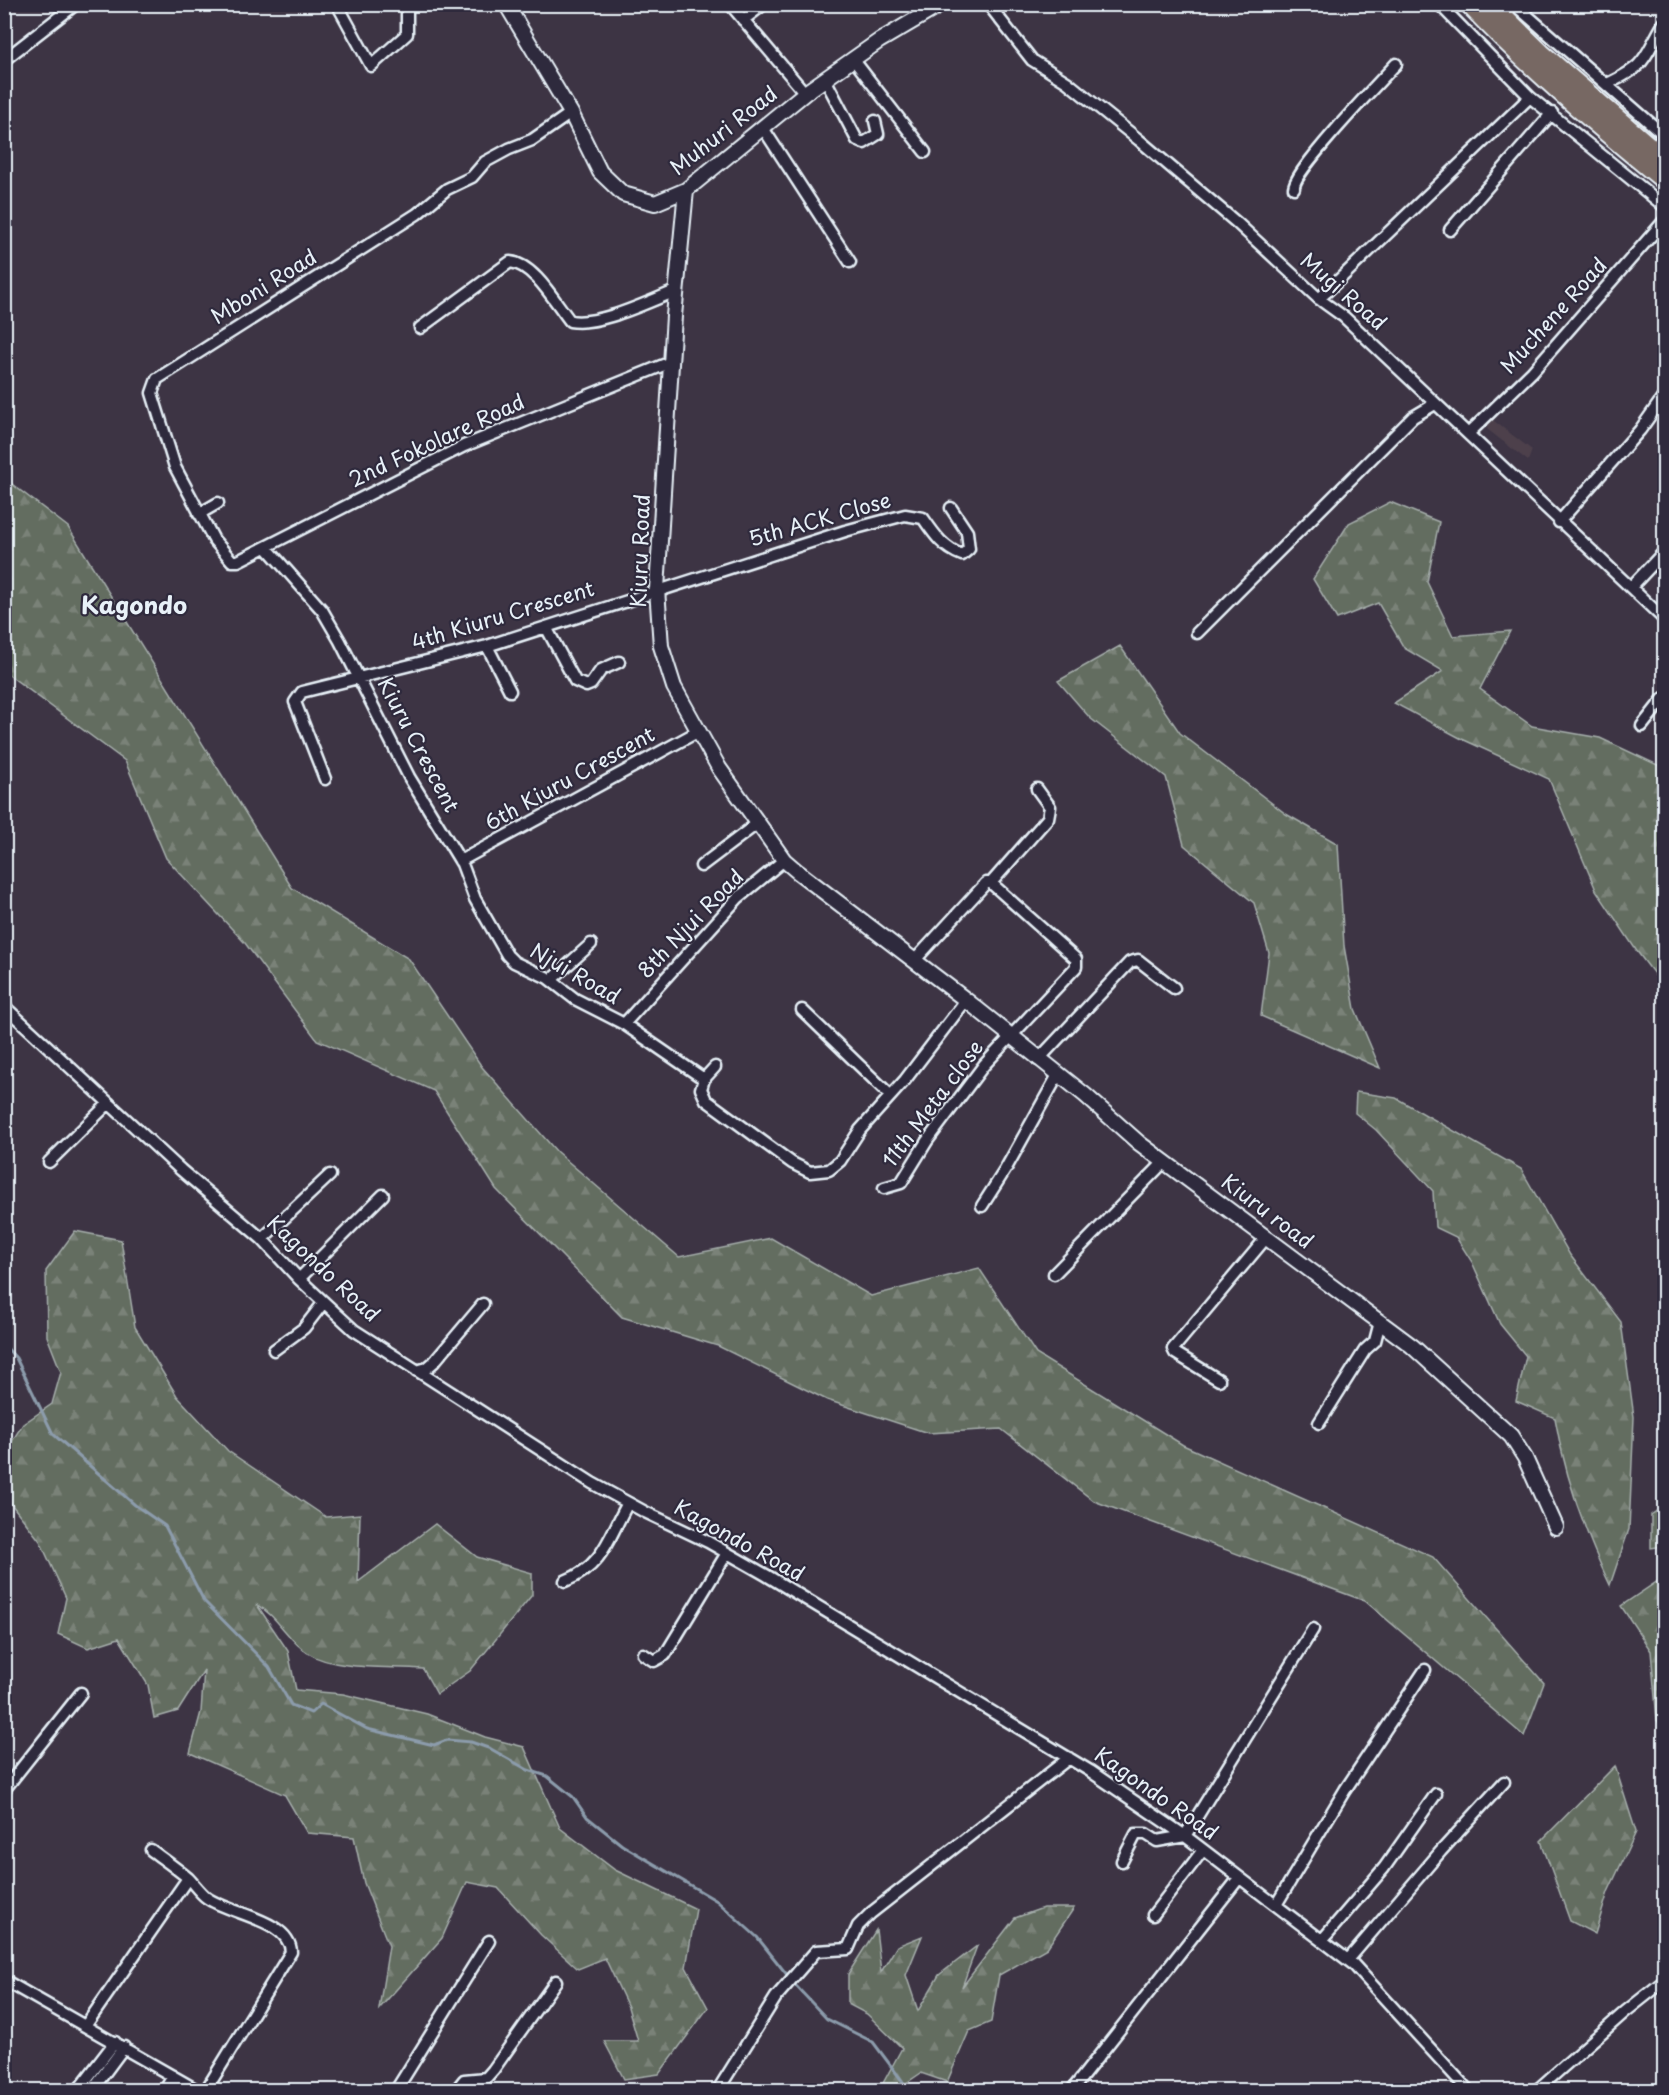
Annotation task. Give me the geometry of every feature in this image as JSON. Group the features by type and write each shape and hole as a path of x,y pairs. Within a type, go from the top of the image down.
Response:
{"highway":[{"path":"1469,4 1502,40 1588,118 1665,180"},
{"path":"1491,4 1564,74 1665,159"}],"street":[{"path":"4,60 76,4"},
{"path":"337,4 371,66 406,34 407,4"},
{"name":"Muhuri Road","path":"506,4 571,113 600,172 623,194 655,203 686,190 805,93 853,59 942,4"},
{"path":"730,4 805,93"},
{"path":"743,20 764,4"},
{"name":"Mugi Road","path":"988,4 1032,60 1067,82 1139,140 1237,223 1319,299 1344,316 1469,433 1559,522 1632,586 1665,619"},
{"path":"1439,4 1530,96 1665,206"},
{"path":"1514,4 1665,135"},
{"path":"1607,84 1635,71 1651,51 1665,23"},
{"path":"853,59 925,152"},
{"path":"1564,74 1578,60"},
{"path":"1294,188 1295,180 1318,151 1396,64"},
{"path":"825,79 857,140 864,143 878,134 875,121"},
{"path":"1319,299 1530,96"},
{"name":"Mboni Road","path":"226,556 199,514 175,467 152,393 157,379 417,213 447,189 472,177 485,162 532,140 571,113"},
{"path":"1450,230 1552,113"},
{"path":"763,128 850,262"},
{"name":"Kiuru Road","path":"686,190 676,291 657,589 661,646 666,669 719,768 784,860 914,961"},
{"name":"Muchene Road","path":"1469,433 1532,372 1665,221"},
{"path":"420,328 510,262 522,263 531,270 570,321 580,323 600,319 676,291"},
{"name":"2nd Fokolare Road","path":"226,556 231,561 238,561 464,446 671,362"},
{"path":"1559,522 1640,430 1665,396"},
{"path":"1197,633 1413,417 1436,404"},
{"path":"199,514 218,503"},
{"name":"5th ACK Close","path":"657,589 845,531 905,515 923,518 937,539 951,551 962,555 969,549 967,532 951,508"},
{"name":"Kiuru Crescent","path":"267,548 321,610 360,678 409,777 460,861"},
{"path":"1632,586 1665,552"},
{"name":"4th Kiuru Crescent","path":"325,779 295,702 302,692 487,646 657,589"},
{"path":"546,627 575,681 580,684 591,684 602,670 619,662"},
{"path":"487,646 510,692"},
{"path":"1642,726 1665,698"},
{"name":"6th Kiuru Crescent","path":"460,861 699,731"},
{"path":"914,961 986,883 991,883 1048,818 1050,807 1037,789"},
{"path":"701,866 758,823"},
{"name":"8th Njui Road","path":"626,1022 738,898 784,860"},
{"name":"Njui Road","path":"460,861 476,899 507,955 514,962 551,980 575,999 626,1022 704,1079"},
{"name":"11th Meta close","path":"884,1188 901,1183 927,1141 1010,1036 1076,967 1076,959 991,883"},
{"path":"551,980 591,944"},
{"path":"1038,1060 1130,962 1138,960 1174,988"},
{"name":"Kiuru road","path":"914,961 966,1000 1165,1161 1412,1346 1511,1436 1525,1458 1556,1527"},
{"path":"715,1067 704,1079 700,1089 706,1100 804,1170 820,1172 829,1170 840,1161 860,1130 966,1000"},
{"name":"Kagondo Road","path":"4,1006 262,1239 299,1279 354,1330 627,1503 727,1553 1069,1758 1185,1836 1348,1960 1370,1981 1468,2091"},
{"path":"802,1010 890,1095"},
{"path":"982,1206 1005,1170 1058,1075"},
{"path":"49,1162 109,1103"},
{"path":"1054,1275 1165,1161"},
{"path":"262,1239 330,1175"},
{"path":"299,1279 383,1195"},
{"path":"1219,1380 1175,1353 1173,1349 1266,1238"},
{"path":"274,1350 304,1328 324,1302"},
{"path":"417,1371 427,1368 434,1362 483,1304"},
{"path":"1319,1423 1365,1350 1375,1341 1380,1322"},
{"path":"565,1581 586,1572 595,1563 627,1503"},
{"path":"643,1654 654,1662 665,1655 727,1553"},
{"path":"1122,1860 1136,1834 1146,1834 1157,1841 1185,1836 1313,1629"},
{"path":"1276,1905 1345,1790 1425,1670"},
{"path":"4,1790 81,1693"},
{"path":"718,2091 776,1997 816,1951 848,1949 858,1926 871,1913 1069,1758"},
{"path":"1348,1960 1441,1851 1504,1782"},
{"path":"1323,1939 1384,1868 1436,1794"},
{"path":"151,1850 188,1878 206,1898 231,1910 255,1917 286,1935 291,1942 291,1952 206,2091"},
{"path":"1153,1915 1203,1850"},
{"path":"86,2025 188,1878"},
{"path":"1072,2091 1239,1878"},
{"path":"396,2091 489,1941"},
{"path":"4,1980 120,2044 197,2091"},
{"path":"456,2091 464,2080 486,2078 556,1981"},
{"path":"1537,2091 1624,2012 1665,1981"},
{"path":"78,2091 120,2044"},
{"path":"92,2091 120,2044"},
{"path":"165,2091 173,2076"}],"shaded area":[{"path":"1490,418 1532,450 1528,461 1487,429"}],"green space":[{"path":"4,478 68,527 292,888 409,959 482,1067 557,1152 679,1257 771,1238 871,1296 979,1268 1036,1354 1183,1445 1433,1557 1544,1683 1524,1736 1365,1601 1094,1501 1001,1429 928,1433 827,1400 718,1346 622,1317 496,1189 434,1091 317,1040 245,943 166,858 125,761 5,672"},
{"path":"1390,502 1439,522 1427,582 1453,636 1510,631 1480,689 1532,726 1600,738 1664,768 1664,987 1596,890 1549,779 1462,739 1394,703 1443,671 1404,648 1378,603 1337,619 1313,579 1349,523"},
{"path":"1120,646 1180,733 1286,814 1338,844 1344,946 1355,1009 1380,1068 1261,1016 1269,953 1254,903 1184,845 1166,777 1090,718 1058,681"},
{"path":"1356,1092 1396,1098 1521,1169 1570,1255 1621,1322 1634,1417 1629,1529 1610,1585 1576,1503 1555,1418 1516,1401 1526,1356 1500,1324 1472,1262 1456,1237 1435,1227 1433,1191 1376,1130 1355,1113"},
{"path":"75,1231 121,1240 135,1327 177,1396 228,1451 326,1517 360,1514 358,1582 435,1524 477,1557 532,1573 532,1595 470,1671 437,1694 423,1669 363,1667 319,1659 294,1642 271,1615 257,1605 288,1651 296,1690 343,1694 427,1714 485,1737 524,1747 560,1828 615,1870 696,1909 686,1967 708,2008 659,2074 624,2079 604,2041 638,2041 628,2007 605,1958 578,1969 541,1935 498,1888 467,1882 442,1938 379,2009 389,1946 364,1883 354,1837 307,1833 285,1795 190,1753 201,1712 204,1670 178,1711 154,1718 148,1685 119,1638 88,1648 58,1634 66,1598 40,1541 12,1505 4,1487 5,1456 23,1424 52,1404 61,1372 47,1336 46,1271"},
{"path":"1664,1506 1664,1546 1651,1548 1651,1515"},
{"path":"1664,1577 1664,1733 1657,1720 1651,1651 1621,1606"},
{"path":"1615,1766 1636,1832 1608,1892 1595,1934 1570,1921 1541,1841"},
{"path":"1043,1908 1074,1908 1047,1948 999,1975 991,2022 969,2031 947,2082 921,2073 896,2090 847,2090 850,2087 882,2085 902,2048 867,2014 848,2004 848,1974 876,1930 881,1972 897,1946 922,1936 906,1975 918,2011 939,1975 977,1946 962,1987 1015,1918"}],"waterway":[{"path":"4,1345 16,1358 53,1434 135,1505 165,1526 204,1601 269,1667 291,1705 311,1713 321,1704 367,1729 434,1745 447,1740 471,1742 491,1749 528,1770 547,1776 573,1797 587,1817 622,1845 717,1901 757,1937 796,1986 827,2019 873,2042 909,2090"}],"district":[{"name":"Kagondo","path":"134,606"}]}
